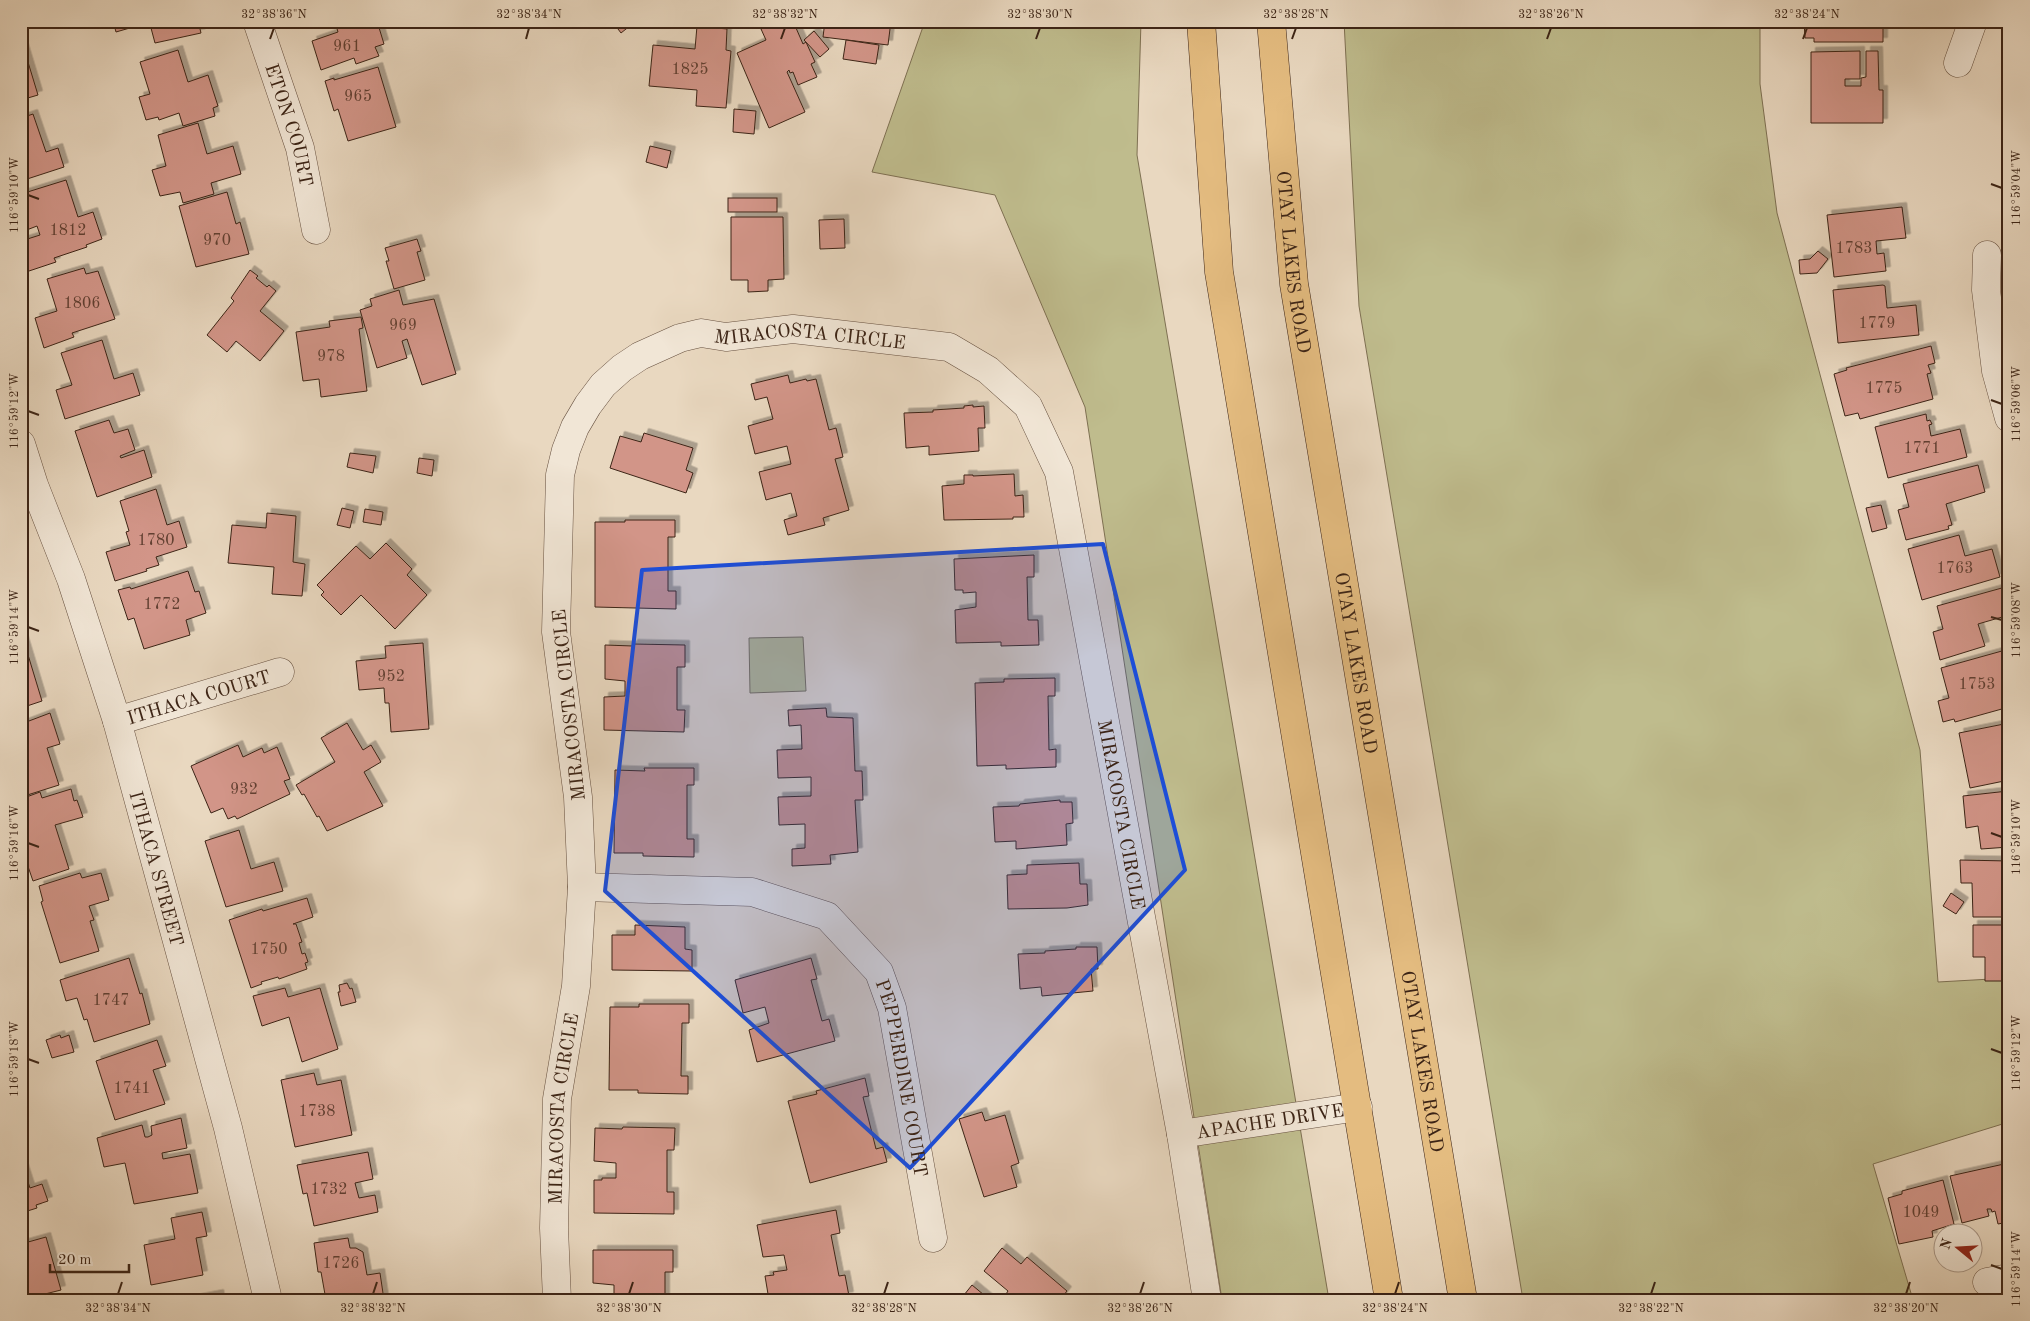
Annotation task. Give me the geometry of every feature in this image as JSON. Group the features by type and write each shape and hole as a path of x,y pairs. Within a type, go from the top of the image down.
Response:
{"main road":[{"path":"1201,21 1219,272 1390,1300"},
{"name":"OTAY LAKES ROAD","path":"1271,21 1294,284 1463,1300"}],"street":[{"name":"ETON COURT","path":"258,21 300,148 316,230"},
{"path":"1958,63 1973,21"},
{"path":"1987,255 1986,290 1996,371 2009,418"},
{"name":"MIRACOSTA CIRCLE","path":"557,1300 554,1228 557,1099 576,986 582,887 578,797 556,632 560,475 566,450 575,427 588,405 603,386 622,368 640,356 680,338 701,333 726,337 793,329 949,347 988,370 1028,406 1058,472 1182,1134 1207,1300"},
{"name":"ITHACA STREET","path":"21,444 28,487 71,579 117,721 225,1119 245,1196 268,1300"},
{"name":"ITHACA COURT","path":"117,721 280,672"},
{"name":"PEPPERDINE COURT","path":"582,887 752,892 827,916 879,972 892,1008 933,1238"},
{"name":"APACHE DRIVE","path":"1182,1134 1358,1107"}],"highlighted area":[{"path":"1103,544 1185,870 910,1168 605,891 642,570"}],"shaded area":[{"path":"925,21 1141,21 1137,155 1329,1300 1222,1300 1085,407 995,195 872,172"},
{"path":"1344,21 1760,21 1760,84 1777,213 1920,750 1938,982 2009,978 2009,1122 1873,1164 1913,1300 1523,1300 1359,306"},
{"path":"803,637 806,691 750,693 749,638"}],"building":[{"path":"113,21 198,21 201,33 155,43 151,28 148,28 147,23 116,32"},
{"path":"320,21 377,21 384,44 375,47 379,56 356,64 354,58 321,70 312,41 338,32 335,22 322,26"},
{"path":"612,21 636,21 621,33"},
{"path":"777,21 793,21 803,44 806,42 815,62 811,64 817,77 798,85 793,72 790,73 789,70 787,72 805,112 769,128 737,53 766,40 761,29"},
{"path":"825,21 891,21 888,45 823,37"},
{"path":"1804,21 1883,21 1883,42 1814,42 1814,38 1805,38"},
{"path":"697,26 727,29 726,50 731,51 726,108 696,106 697,90 649,86 653,45 695,49"},
{"path":"814,31 829,49 820,57 804,40"},
{"path":"21,39 38,95 21,100"},
{"path":"846,40 879,45 876,64 843,59"},
{"path":"178,50 188,82 208,75 218,106 213,108 215,116 183,126 179,113 159,120 158,117 146,120 139,97 150,94 140,62"},
{"path":"1860,51 1860,79 1845,79 1845,86 1861,86 1861,78 1866,77 1866,51 1878,51 1879,90 1883,90 1883,123 1811,123 1811,52"},
{"path":"378,67 396,127 348,141 338,109 334,111 325,81"},
{"path":"734,109 756,111 754,134 733,132"},
{"path":"33,114 46,152 58,148 64,167 21,181 21,118"},
{"path":"198,123 207,154 233,146 241,174 211,183 214,194 183,203 180,192 160,196 152,170 166,166 158,135"},
{"path":"650,146 671,151 667,168 646,162"},
{"path":"66,180 78,217 93,212 102,239 86,245 87,247 54,258 56,262 23,273 21,267 21,241 40,235 37,226 24,231 21,222 21,194"},
{"path":"227,192 236,224 240,222 249,254 196,267 179,206"},
{"path":"728,198 777,198 777,212 728,212"},
{"path":"1902,207 1906,238 1876,241 1877,254 1884,253 1886,271 1834,277 1827,215"},
{"path":"731,217 783,217 784,279 768,280 768,291 748,292 748,280 731,280"},
{"path":"844,219 845,248 820,249 819,220"},
{"path":"417,239 421,251 417,252 425,280 394,289 386,261 389,261 385,248"},
{"path":"1818,251 1828,259 1817,273 1800,274 1799,260 1810,259"},
{"path":"84,268 86,274 98,271 115,319 72,333 74,337 44,348 35,318 57,311 47,279"},
{"path":"250,270 267,287 269,285 276,291 260,311 284,331 260,361 236,341 227,352 207,335 234,301 231,298"},
{"path":"1885,286 1887,308 1916,305 1919,335 1838,343 1833,290"},
{"path":"399,290 403,305 434,299 456,374 422,385 407,339 402,341 407,358 377,368 360,310 372,306 370,299"},
{"path":"361,317 363,328 359,329 367,391 321,397 319,379 303,381 296,332 330,327 329,321"},
{"path":"102,340 114,379 133,373 140,395 65,419 56,390 72,385 61,353"},
{"path":"1931,346 1935,363 1928,365 1931,373 1927,374 1933,399 1860,419 1858,413 1845,416 1834,374 1847,370 1846,368"},
{"path":"788,375 790,383 806,379 807,381 816,379 829,430 836,428 843,457 835,459 849,510 823,518 825,525 788,535 784,520 797,516 791,493 766,500 759,472 791,464 787,446 755,454 748,426 773,419 767,397 755,400 751,384"},
{"path":"973,405 973,407 984,406 985,428 978,428 979,451 929,455 929,446 906,448 904,413 933,412 933,410 964,408 964,406"},
{"path":"1926,414 1927,421 1930,420 1932,424 1929,425 1931,436 1960,429 1967,457 1888,478 1875,427"},
{"path":"109,420 114,433 128,429 135,450 120,456 121,458 144,450 152,477 97,497 75,431"},
{"path":"644,433 693,448 686,470 693,473 686,493 610,468 620,436 641,442"},
{"path":"350,453 376,456 373,473 347,467"},
{"path":"419,458 434,460 432,476 417,473"},
{"path":"1978,465 1985,492 1946,504 1952,525 1948,526 1949,529 1906,540 1898,510 1909,507 1903,484"},
{"path":"1014,474 1015,496 1023,495 1024,517 1013,517 1013,519 944,520 942,486 964,484 964,475"},
{"path":"156,489 167,525 179,521 187,547 156,557 159,565 146,569 147,571 115,581 106,552 130,545 126,532 129,531 120,501"},
{"path":"1881,505 1887,528 1872,532 1866,508"},
{"path":"342,508 354,511 350,528 337,525"},
{"path":"365,509 383,512 381,525 363,522"},
{"path":"267,513 296,516 293,562 305,564 302,596 272,594 274,567 228,563 232,525 266,528"},
{"path":"625,520 675,520 675,537 668,537 668,591 676,591 676,609 595,607 595,522 625,522"},
{"path":"1959,535 1965,556 1992,549 2000,577 1922,600 1908,549"},
{"path":"386,543 412,569 407,575 427,595 395,629 361,595 341,615 321,595 324,592 317,585 356,546 370,559"},
{"path":"1034,555 1034,577 1027,577 1028,620 1038,620 1039,645 1001,646 1001,642 956,643 955,610 976,607 976,592 963,593 963,590 955,590 954,559"},
{"path":"188,571 195,592 199,591 206,613 186,620 190,635 144,649 134,618 128,620 118,590 130,587 131,589"},
{"path":"2009,586 2009,615 1978,624 1985,646 1940,660 1933,632 1943,629 1937,606"},
{"path":"21,635 42,701 21,708"},
{"path":"423,643 429,729 391,732 389,703 385,703 384,688 359,690 356,661 386,658 385,646"},
{"path":"633,644 685,645 685,667 677,667 677,710 685,710 684,732 604,730 604,697 625,696 625,681 605,679 605,645 633,646"},
{"path":"2009,649 2009,707 1955,722 1954,719 1943,722 1938,701 1949,698 1941,668"},
{"path":"1055,678 1055,696 1048,696 1049,750 1056,749 1056,767 1006,769 1006,765 977,766 975,683 1004,682 1004,679"},
{"path":"826,708 827,717 853,718 855,771 862,771 863,800 855,800 858,852 830,855 831,864 792,866 792,849 805,848 805,824 779,825 778,797 811,796 811,777 778,778 777,750 802,749 801,725 789,726 788,710"},
{"path":"50,713 60,744 47,748 59,785 21,797 21,724"},
{"path":"347,723 363,750 371,745 381,762 364,772 383,806 327,831 319,816 317,817 304,794 302,795 296,785 335,762 321,738"},
{"path":"2009,723 2009,780 1970,788 1959,733"},
{"path":"238,745 243,757 262,748 264,753 277,747 290,779 284,781 290,794 237,819 235,816 228,819 223,808 211,813 191,766"},
{"path":"644,768 694,768 694,785 687,785 687,839 694,839 694,857 643,856 643,853 614,853 615,770 645,771"},
{"path":"71,789 74,801 77,800 83,817 55,825 69,869 33,881 21,846 21,799 40,792 42,798"},
{"path":"2008,791 2009,847 1981,849 1978,826 1966,828 1963,796"},
{"path":"1060,800 1060,802 1072,802 1073,823 1066,824 1067,845 1016,849 1016,841 995,842 993,807 1019,806 1020,804"},
{"path":"239,830 251,869 274,862 283,891 226,907 205,841"},
{"path":"1960,860 2009,861 2009,917 1973,917 1972,883 1961,883"},
{"path":"1079,863 1080,884 1087,884 1088,905 1067,908 1008,909 1007,875 1027,874 1027,865"},
{"path":"80,873 82,878 101,873 109,900 89,906 94,920 90,921 99,951 60,963 41,902 43,901 39,886"},
{"path":"1951,893 1964,902 1956,914 1943,906"},
{"path":"307,898 313,917 293,924 296,924 302,942 299,943 302,954 305,953 308,962 305,963 307,969 279,979 278,977 261,982 262,984 251,988 229,920 262,909 263,911"},
{"path":"635,925 685,927 685,949 692,950 692,971 612,970 612,935 635,935"},
{"path":"1973,925 2009,925 2009,981 1985,981 1985,957 1973,957"},
{"path":"1076,947 1097,947 1098,969 1091,969 1093,991 1042,996 1041,987 1020,989 1018,954 1045,953 1045,951 1076,949"},
{"path":"129,958 140,994 142,993 150,1024 94,1042 87,1019 84,1020 77,998 66,1001 60,980"},
{"path":"811,958 817,979 811,980 822,1021 829,1019 835,1041 757,1062 749,1030 769,1023 765,1007 743,1013 735,980"},
{"path":"347,983 350,989 352,988 356,1002 341,1006 338,992 340,992 339,985"},
{"path":"285,988 288,997 320,988 338,1049 302,1062 289,1017 262,1026 253,996"},
{"path":"639,1004 689,1004 689,1023 682,1023 681,1076 688,1076 688,1094 638,1093 638,1090 609,1090 610,1007 639,1007"},
{"path":"60,1035 61,1038 69,1035 74,1052 52,1058 46,1040"},
{"path":"157,1040 166,1066 153,1070 165,1104 115,1120 96,1061"},
{"path":"314,1073 317,1085 341,1080 352,1135 295,1147 281,1080"},
{"path":"865,1078 869,1096 863,1097 876,1149 883,1147 887,1162 810,1183 788,1101 817,1094 816,1091"},
{"path":"982,1112 985,1121 1005,1115 1019,1163 1011,1166 1017,1187 984,1197 959,1119"},
{"path":"181,1118 187,1148 162,1153 163,1159 190,1154 198,1193 134,1204 125,1163 104,1167 97,1138 142,1125 145,1137 148,1137 152,1135 151,1126"},
{"path":"623,1127 675,1128 674,1150 667,1150 667,1192 674,1192 674,1214 594,1213 594,1180 616,1178 616,1163 594,1161 595,1128 622,1129"},
{"path":"368,1152 373,1179 355,1183 359,1198 375,1195 378,1212 314,1226 307,1193 303,1194 297,1165"},
{"path":"21,1160 30,1188 42,1184 48,1201 36,1205 37,1208 21,1213"},
{"path":"2004,1164 2005,1166 2009,1165 2009,1222 1998,1224 1995,1211 1992,1212 1991,1209 1987,1209 1989,1216 1962,1223 1950,1176"},
{"path":"1943,1180 1954,1224 1932,1224 1932,1237 1899,1244 1888,1198 1902,1194 1902,1191"},
{"path":"836,1210 840,1233 831,1235 839,1276 845,1275 849,1296 829,1300 769,1300 765,1276 774,1275 773,1272 787,1270 784,1255 763,1257 757,1225"},
{"path":"202,1212 207,1236 196,1238 203,1275 151,1285 144,1245 175,1239 171,1218"},
{"path":"46,1237 61,1290 21,1300 21,1244"},
{"path":"348,1238 350,1248 356,1248 363,1252 367,1275 380,1273 384,1300 326,1300 321,1272 318,1272 314,1243"},
{"path":"1002,1248 1021,1264 1027,1257 1067,1291 1060,1300 1002,1300 1008,1291 984,1271"},
{"path":"593,1250 673,1250 673,1272 665,1272 665,1300 614,1300 614,1285 593,1283"},
{"path":"972,1285 990,1300 960,1300"},
{"path":"219,1294 220,1300 188,1300"}]}
